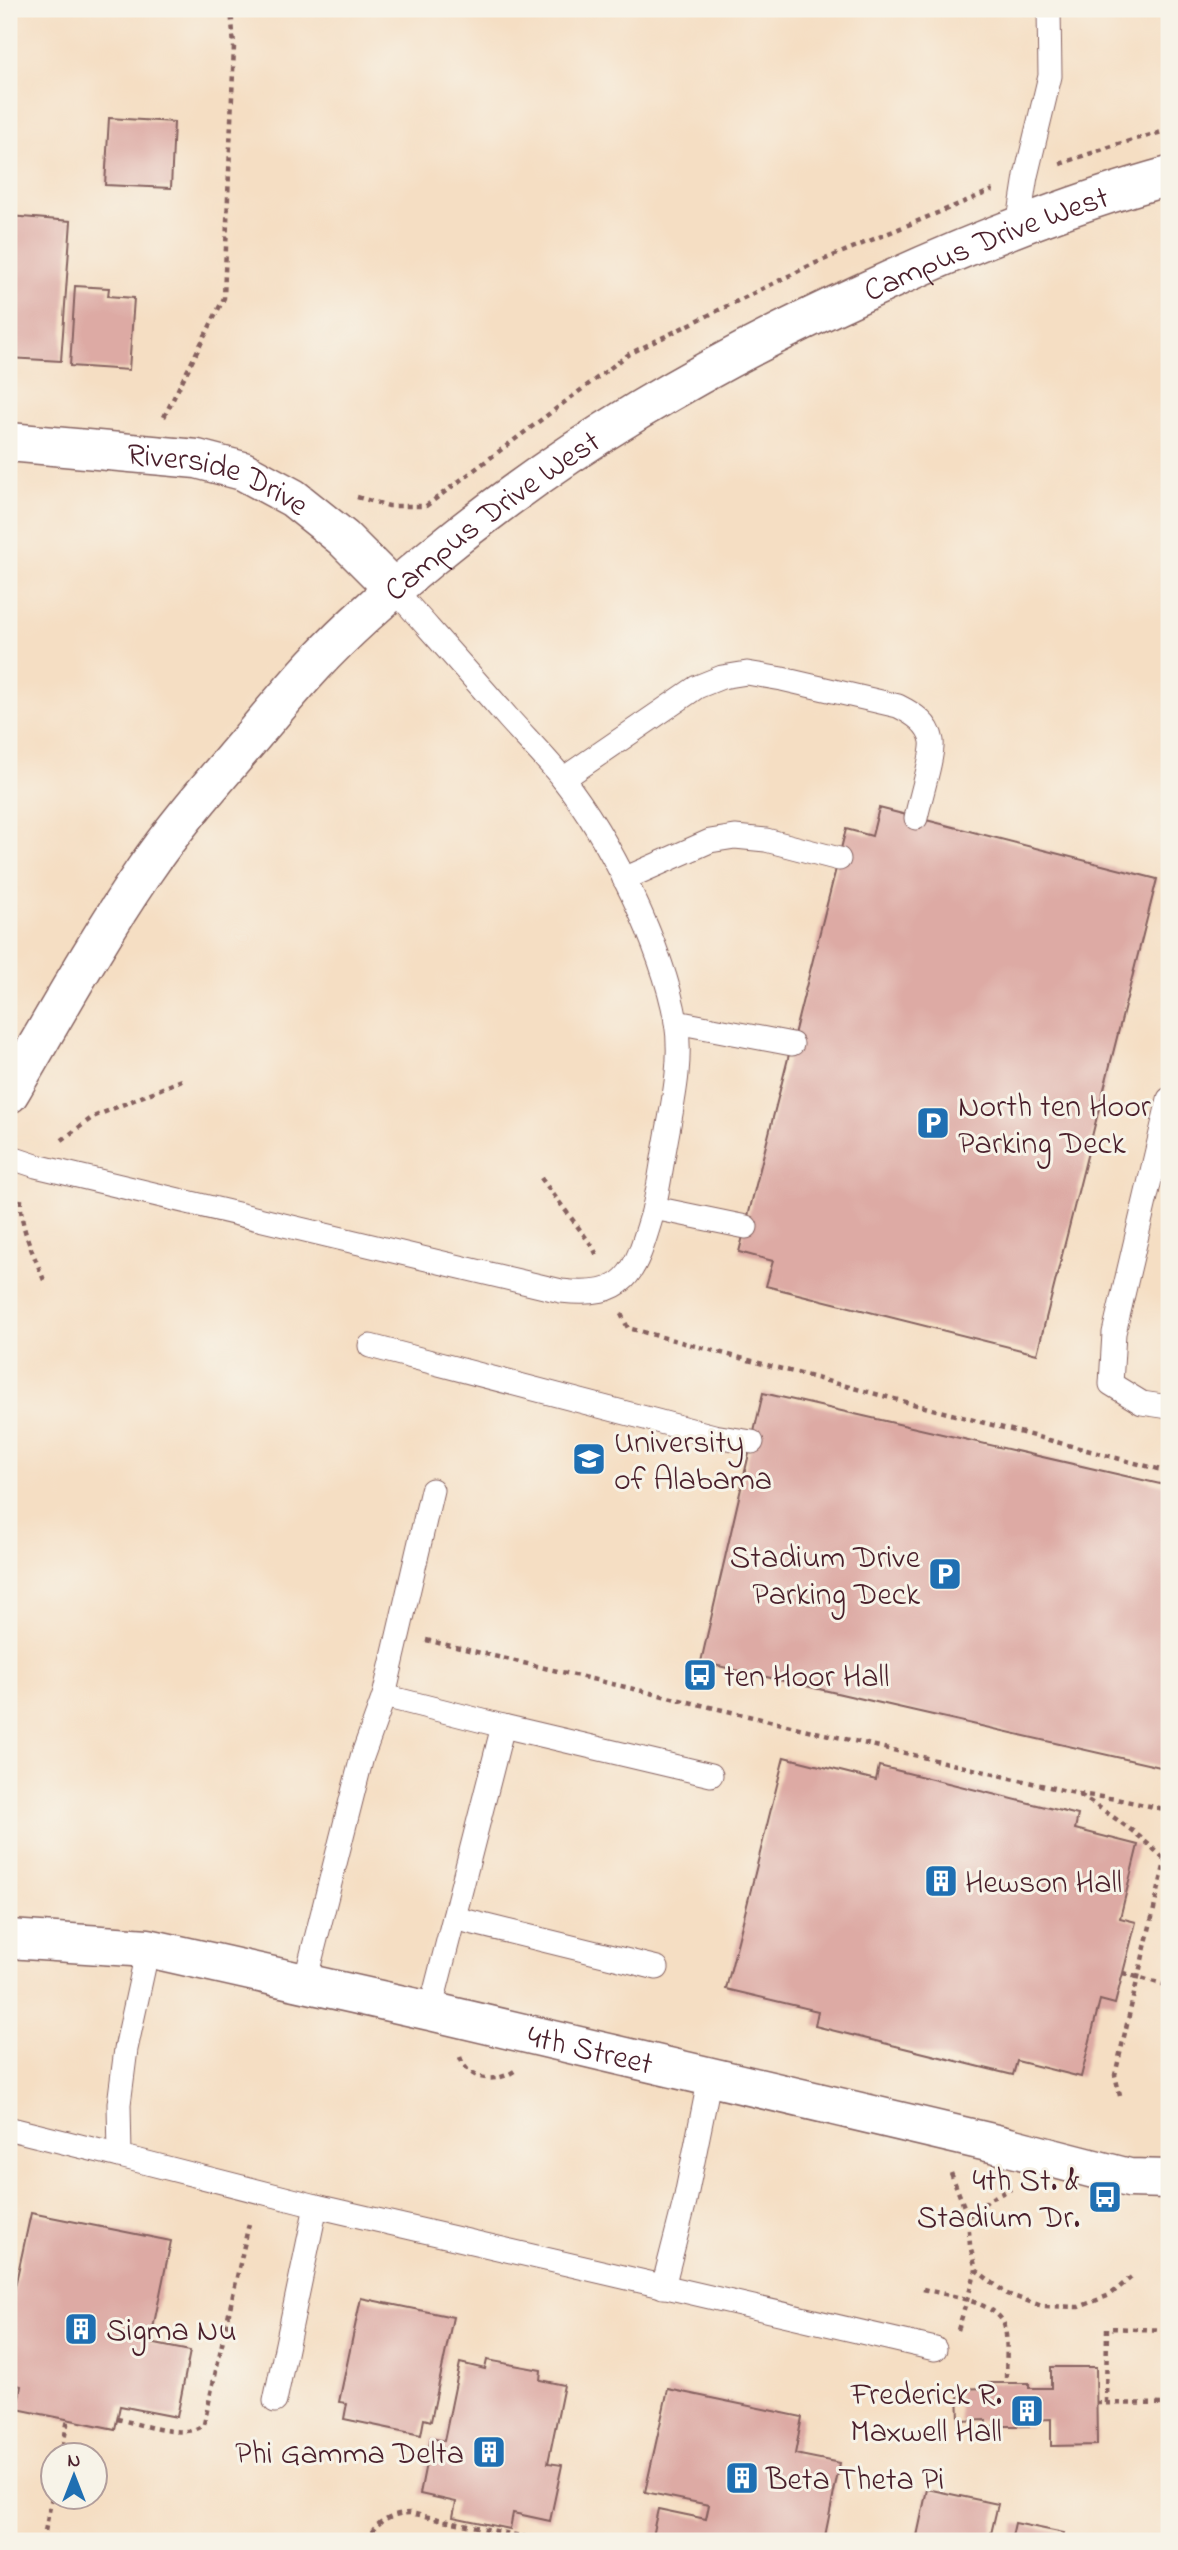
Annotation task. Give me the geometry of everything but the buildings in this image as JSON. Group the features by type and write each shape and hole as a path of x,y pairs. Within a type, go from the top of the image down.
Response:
{"street":[{"name":"Campus Drive West","path":"9,1094 97,943 169,839 222,771 315,663 393,588 472,523 607,428 673,388 755,344 937,258 1018,226 1135,185 1169,176"},
{"name":"Riverside Drive","path":"9,442 149,453 197,459 243,471 303,505 343,538 393,588"},
{"name":"4th Street","path":"9,1939 148,1948 430,2011 1009,2147 1129,2178 1169,2179"}],"lane":[{"path":"1018,226 1026,176 1050,76 1049,9"},
{"path":"9,1157 36,1166 561,1292 579,1293 610,1288 631,1272 638,1260 654,1208 678,1059 676,1022 649,935 624,880 594,825 563,779 393,588"},
{"path":"563,779 697,687 722,677 747,674 782,679 885,703 913,713 925,726 932,741 916,818"},
{"path":"624,880 710,841 735,837 766,840 839,859"},
{"path":"676,1022 792,1044"},
{"path":"1169,1099 1114,1334 1111,1384 1142,1403 1169,1407"},
{"path":"654,1208 746,1227"},
{"path":"370,1346 713,1436 752,1441"},
{"path":"305,1982 362,1757 384,1696 432,1490"},
{"path":"384,1696 711,1775"},
{"path":"430,2011 503,1726"},
{"path":"454,1918 657,1968"},
{"path":"120,2156 119,2104 126,2049 148,1948"},
{"path":"663,2287 685,2201 710,2077"},
{"path":"11,2129 256,2192 935,2349"},
{"path":"275,2401 316,2206"}],"path":[{"path":"174,421 163,419 224,298 234,46 231,9"},
{"path":"354,496 388,506 426,506 629,354 811,265 1026,176 1115,145 1169,130"},
{"path":"61,1141 93,1117 182,1080"},
{"path":"541,1178 593,1247 602,1265"},
{"path":"21,1199 23,1225 46,1283"},
{"path":"617,1306 628,1328 1169,1472"},
{"path":"398,1633 1079,1794 1169,1810"},
{"path":"1079,1794 1123,1823 1157,1850 1167,1863"},
{"path":"1120,2096 1115,2075 1167,1863 1169,1845"},
{"path":"1123,1973 1169,1986"},
{"path":"457,2049 463,2065 472,2074 484,2079 498,2079 524,2065"},
{"path":"948,2166 968,2217 970,2245 976,2270 957,2336"},
{"path":"968,2217 990,2199 1012,2189"},
{"path":"117,2419 177,2432 191,2432 204,2424 256,2192"},
{"path":"976,2270 1007,2294 1042,2306 1079,2307 1110,2295 1134,2275"},
{"path":"923,2289 991,2309 1002,2318 1005,2328 1006,2383"},
{"path":"1106,2403 1107,2328 1169,2330"},
{"path":"1096,2403 1169,2404"},
{"path":"64,2442 68,2419"},
{"path":"43,2541 49,2512"},
{"path":"367,2541 381,2521 398,2513 411,2513 544,2541"}],"place":[{"name":"North ten Hoor Parking Deck","path":"933,1123"},
{"name":"University of Alabama","path":"589,1459"},
{"name":"Stadium Drive Parking Deck","path":"945,1574"},
{"name":"ten Hoor Hall","path":"700,1675"},
{"name":"Hewson Hall","path":"941,1881"},
{"name":"4th St. & Stadium Dr.","path":"1105,2197"},
{"name":"Sigma Nu","path":"81,2329"},
{"name":"Frederick R. Maxwell Hall","path":"1027,2411"},
{"name":"Phi Gamma Delta","path":"489,2452"},
{"name":"Beta Theta Pi","path":"742,2478"}]}
